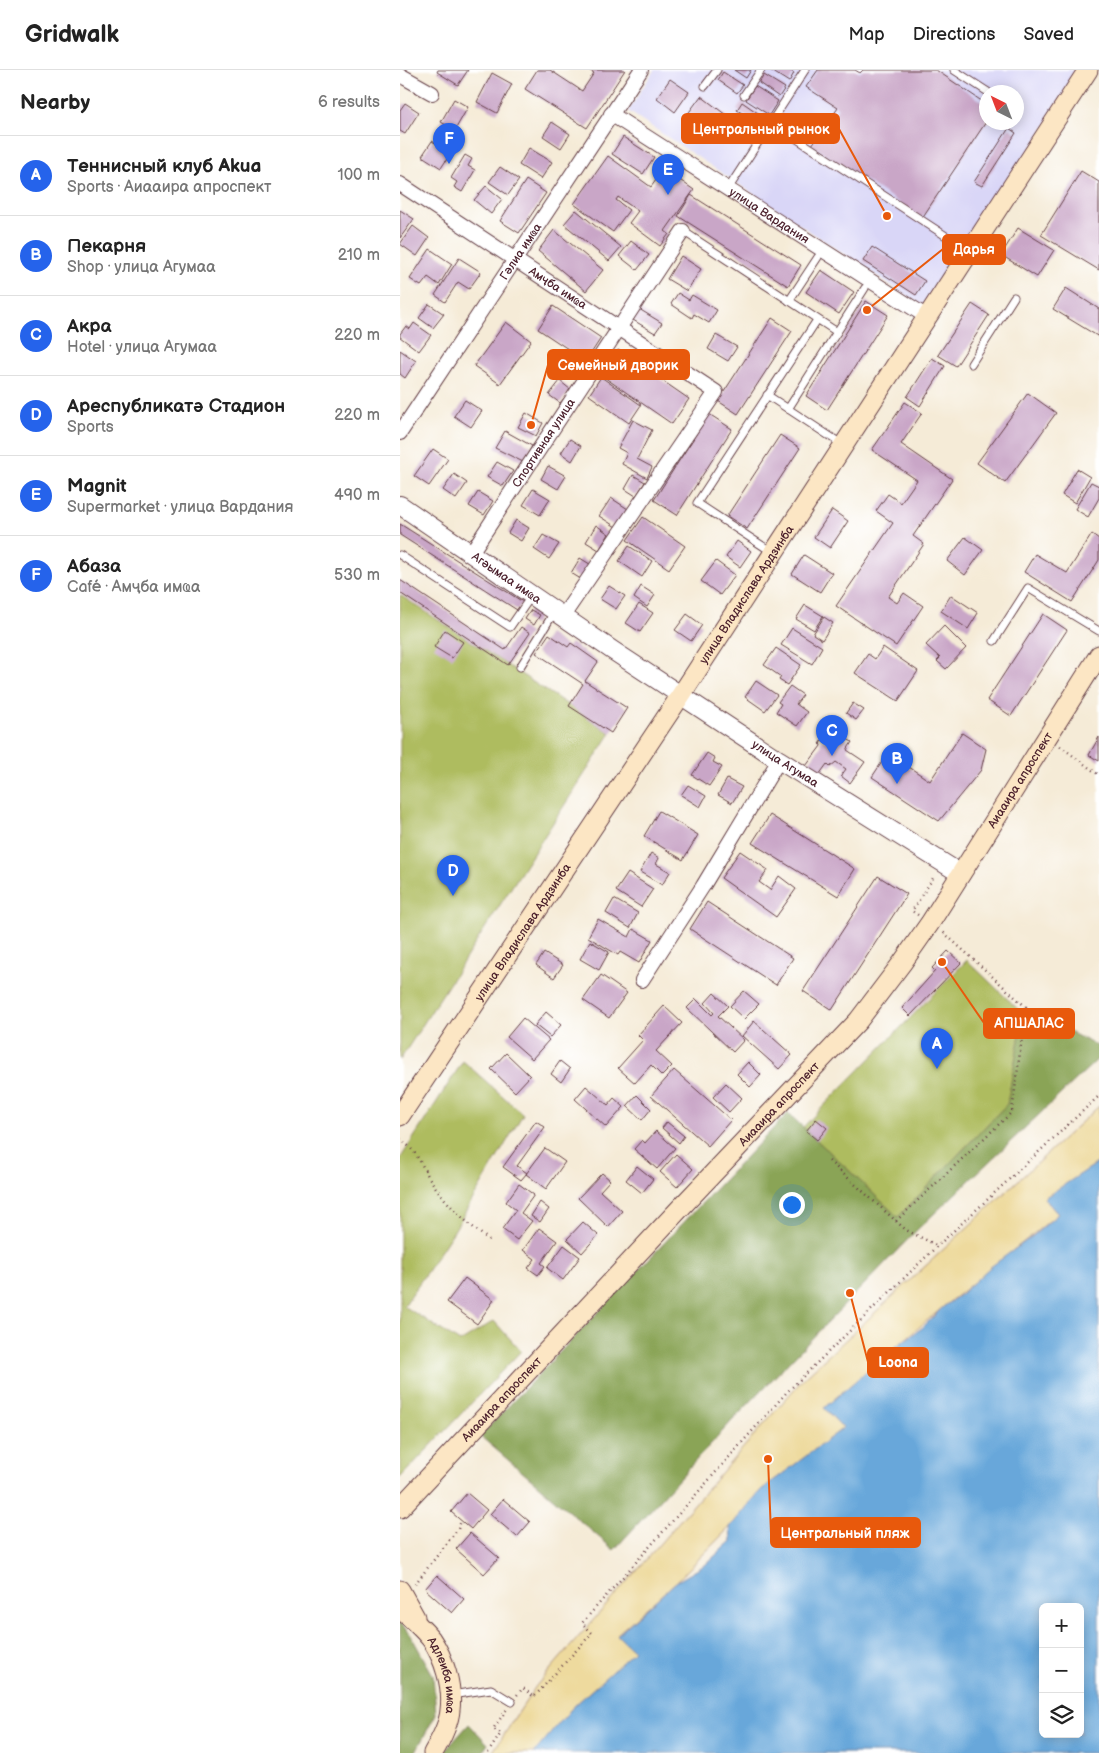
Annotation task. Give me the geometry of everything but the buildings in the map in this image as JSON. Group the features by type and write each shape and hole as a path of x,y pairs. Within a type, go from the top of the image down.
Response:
{"main road":[{"name":"улица Владислава Ардзинба","path":"400,1116 681,695 1088,70"},
{"name":"Аиааира апроспект","path":"400,1508 858,1021 930,922 1099,655"},
{"name":"Адлеиба имҩа","path":"401,1599 420,1627 432,1640 443,1660 450,1695 450,1711 433,1753"}],"street":[{"name":"Гәлиа имҩа","path":"400,433 640,70"},
{"path":"400,75 432,93"},
{"name":"улица Вардания","path":"611,114 927,317"},
{"name":"Амҷба имҩа","path":"400,184 716,392 559,613"},
{"name":"Спортивная улица","path":"471,553 683,231"},
{"name":"Агәымаа имҩа","path":"400,505 612,650"},
{"name":"улица Агумаа","path":"612,650 779,760 961,874"},
{"path":"642,980 703,886 779,760"}],"lane":[{"path":"705,86 717,70"},
{"path":"744,95 761,70"},
{"path":"727,190 805,70"},
{"path":"954,70 979,86"},
{"path":"771,122 970,252"},
{"path":"683,231 837,332"},
{"path":"789,301 818,257"},
{"path":"788,409 865,288"},
{"path":"971,364 1014,297"},
{"path":"773,553 697,503 817,320"},
{"path":"768,395 843,446"},
{"path":"400,555 510,627 532,594"},
{"path":"994,641 1028,588 1099,631"},
{"path":"520,667 559,613"},
{"path":"450,1695 491,1689 512,1702"}],"path":[{"path":"1047,737 1099,775"},
{"path":"896,1221 1012,1112 1026,1008 941,930 912,911 942,863"},
{"path":"488,1753 501,1734 493,1729 522,1688 534,1696 592,1633 582,1623 786,1392 938,1246 1099,1096"},
{"path":"400,1139 416,1153 431,1181 468,1224 490,1240"},
{"path":"829,1161 906,1230 938,1246"},
{"path":"401,1599 458,1529 461,1521"}],"shaded area":[{"path":"654,70 1082,70 927,309 628,111"}],"green space":[{"path":"400,595 611,733 400,1060"},
{"path":"967,960 1024,1015 1007,1104 898,1217 803,1127"},
{"path":"1035,1014 1099,1047 1099,1058 919,1228 731,1422 614,1550 480,1436 788,1113 898,1217 1007,1104 1020,1034"},
{"path":"463,1061 523,1114 454,1231 404,1306 460,1342 494,1321 521,1351 400,1478 400,1159"},
{"path":"400,1623 410,1634 433,1675 436,1714 415,1753 400,1753"},
{"path":"469,1724 488,1744 482,1753 443,1753"}],"sand":[{"path":"1099,1106 1099,1162 1045,1199 1058,1214 943,1307 824,1408 844,1428 761,1490 730,1527 676,1582 617,1634 635,1651 572,1708 535,1753 492,1753 536,1686 803,1379"}],"water":[{"path":"1099,1162 1099,1753 534,1753 572,1708 634,1651 617,1635 676,1582 705,1565 731,1541 730,1527 761,1490 843,1428 824,1408 892,1349 922,1328 943,1307 961,1294 989,1268 1034,1235 1058,1214 1044,1198"}],"place":[{"name":"Абаза","path":"449,164"},
{"name":"Magnit","path":"668,195"},
{"name":"Центральный рынок","path":"887,216"},
{"name":"Дарья","path":"867,310"},
{"name":"Семейный дворик","path":"531,425"},
{"name":"Акра","path":"832,756"},
{"name":"Пекарня","path":"897,784"},
{"name":"Ареспубликатә Стадион","path":"453,896"},
{"name":"АПШАЛАС","path":"942,962"},
{"name":"Теннисный клуб Akua","path":"937,1069"},
{"name":"Loona","path":"850,1293"},
{"name":"Центральный пляж","path":"768,1459"}]}
